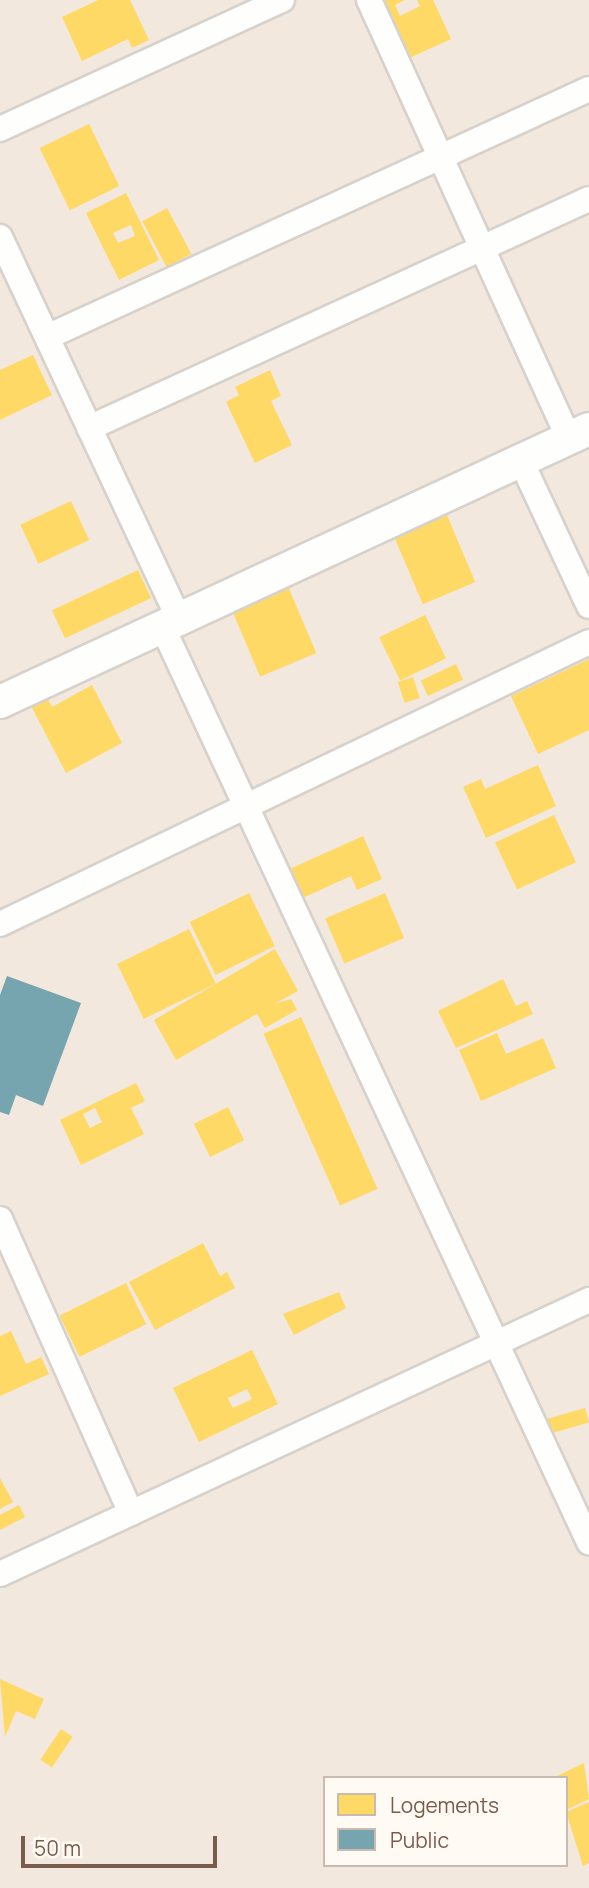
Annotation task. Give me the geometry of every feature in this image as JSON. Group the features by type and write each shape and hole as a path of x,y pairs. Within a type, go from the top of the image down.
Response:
{"street":[{"path":"0,130 282,0"},
{"path":"0,702 579,434 482,248 369,0"},
{"path":"47,337 589,89"},
{"path":"89,428 589,199"},
{"path":"0,237 89,428 246,806 588,1538"},
{"path":"521,461 589,606"},
{"path":"0,924 589,642"},
{"path":"0,1219 131,1513"},
{"path":"0,1574 589,1300"}],"shaded area":[{"path":"0,0 589,0 589,1888 0,1888"}],"building: Logements":[{"path":"98,0 130,0 149,40 132,48 128,39 82,61 62,17"},
{"path":"375,0 405,0 395,5 400,16 420,6 417,0 433,0 451,39 403,61"},
{"path":"89,124 119,186 70,210 40,148"},
{"path":"126,193 159,260 119,280 86,213","holes":["131,225 135,236 118,243 113,233"]},
{"path":"167,208 191,254 167,267 142,221"},
{"path":"33,355 52,395 0,420 0,370"},
{"path":"270,370 281,396 271,401 292,445 255,463 226,402 239,395 235,387"},
{"path":"71,501 89,540 38,564 20,525"},
{"path":"446,513 475,582 423,604 394,535"},
{"path":"138,570 151,598 65,638 52,610"},
{"path":"287,584 316,653 260,677 231,608"},
{"path":"425,615 446,658 400,680 379,637"},
{"path":"589,659 589,730 538,754 511,696"},
{"path":"456,664 463,679 428,696 421,680"},
{"path":"413,677 420,698 405,703 398,682"},
{"path":"92,685 122,743 66,773 31,706 47,698 52,707"},
{"path":"538,765 556,806 486,838 463,787 481,779 485,789"},
{"path":"554,815 576,862 517,890 495,842"},
{"path":"363,836 382,879 357,890 351,876 296,901 283,872"},
{"path":"249,893 275,946 216,975 190,922"},
{"path":"385,893 404,938 344,964 325,918"},
{"path":"189,929 216,984 144,1019 117,964"},
{"path":"275,949 298,991 274,1004 291,999 297,1010 265,1028 257,1014 176,1060 154,1020"},
{"path":"503,979 516,1006 527,1001 533,1014 456,1048 438,1011"},
{"path":"301,1017 377,1189 340,1205 264,1034"},
{"path":"497,1033 506,1054 543,1038 556,1068 481,1101 459,1050"},
{"path":"136,1083 145,1101 131,1108 144,1134 81,1165 60,1120","holes":["95,1108 102,1122 90,1128 83,1114"]},
{"path":"228,1107 244,1140 210,1157 194,1124"},
{"path":"203,1243 220,1276 227,1272 235,1288 155,1330 129,1282"},
{"path":"126,1283 146,1324 80,1357 59,1315"},
{"path":"339,1292 346,1308 294,1335 283,1314"},
{"path":"11,1331 26,1364 41,1357 49,1374 0,1396 0,1336"},
{"path":"252,1350 278,1404 199,1442 173,1388","holes":["247,1389 252,1399 233,1408 228,1398"]},
{"path":"585,1408 589,1422 552,1433 548,1419"},
{"path":"0,1478 13,1502 0,1509"},
{"path":"19,1505 25,1517 0,1530 0,1515"},
{"path":"0,1679 44,1699 35,1719 16,1711 5,1737"},
{"path":"61,1729 73,1737 52,1768 40,1760"},
{"path":"584,1763 589,1799 568,1809 568,1776 557,1776"},
{"path":"589,1802 589,1863 583,1866 568,1818 568,1811"}],"building: Public":[{"path":"7,976 81,1003 43,1106 16,1095 9,1115 0,1112 0,995"}]}
